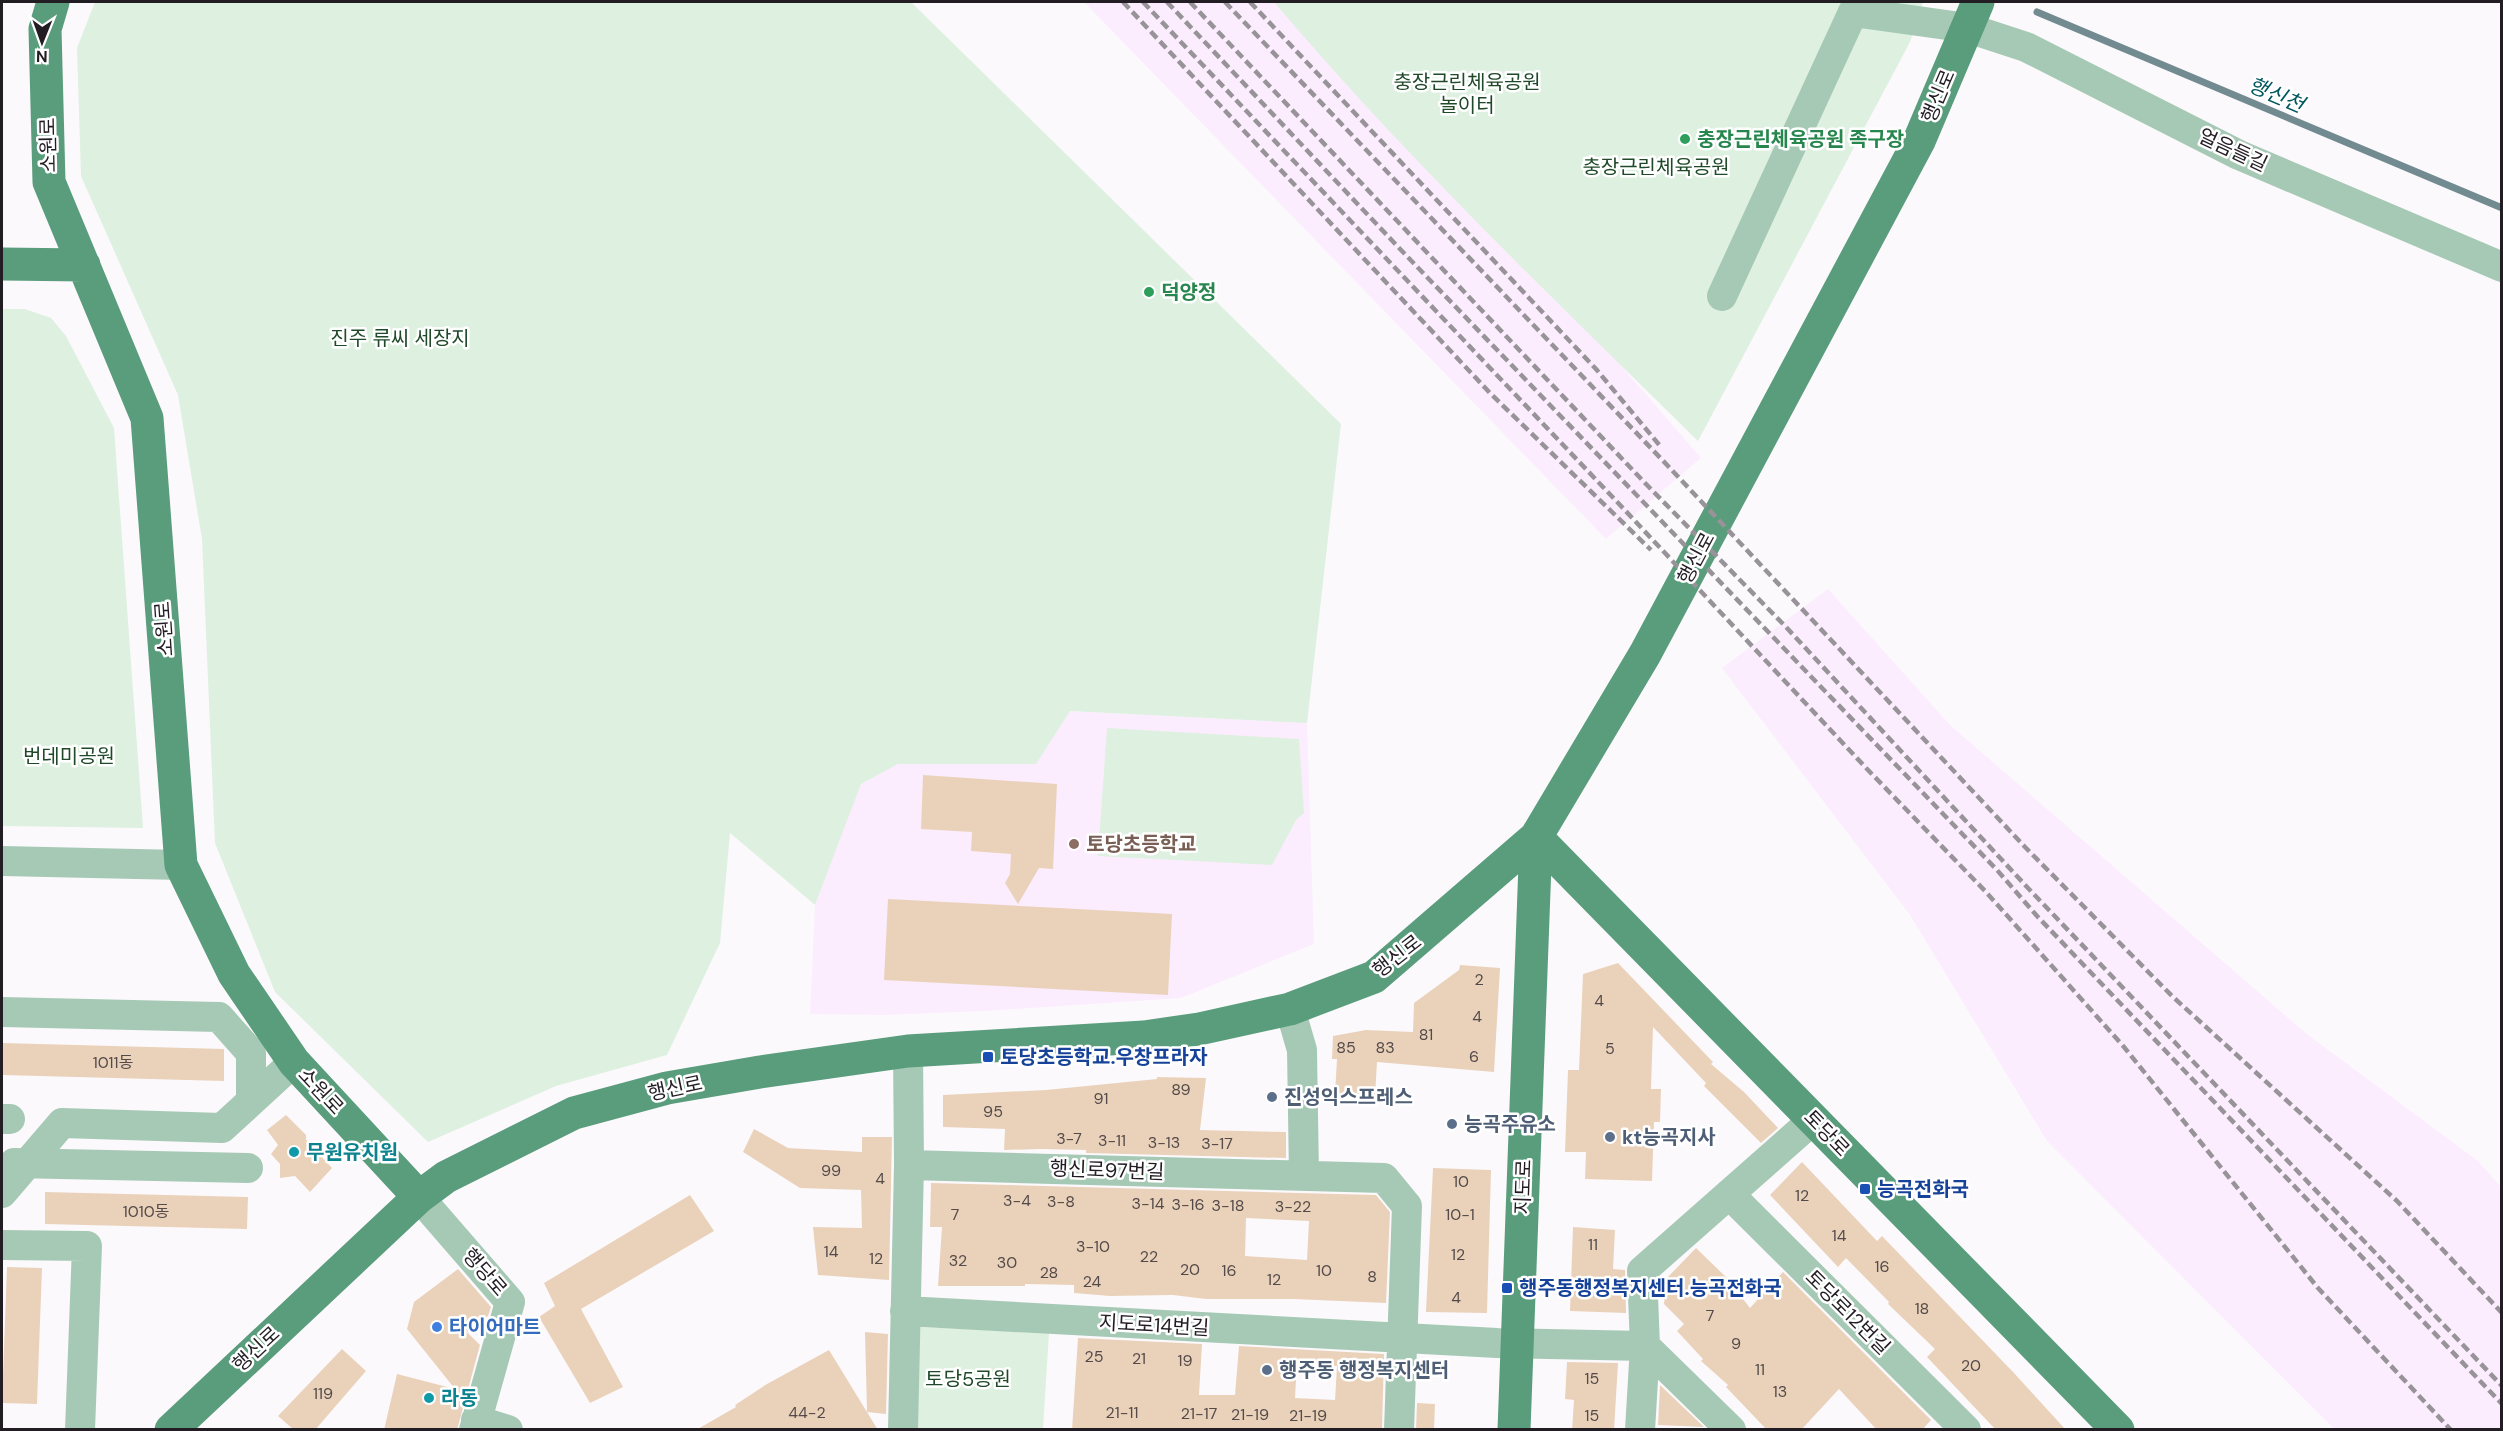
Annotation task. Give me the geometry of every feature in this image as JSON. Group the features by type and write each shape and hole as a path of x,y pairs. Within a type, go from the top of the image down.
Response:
{"main road":[{"name":"소원로","path":"53,2 45,29 49,182 147,418 181,865 234,974 294,1062 418,1197"},
{"name":"행신로","path":"171,1430 418,1197 446,1177 574,1113 667,1088 759,1072 908,1051 1144,1037 1199,1029 1290,1009 1374,977 1536,837 1645,654 1913,152 1973,15"},
{"path":"2,264 84,266"},
{"name":"토당로","path":"1536,837 2118,1430"},
{"name":"지도로","path":"1514,1430 1536,837"}],"street":[{"name":"얼음들길","path":"1722,296 1853,12 1973,15 2026,48 2239,154 2502,267"},
{"path":"2,861 181,865"},
{"path":"1290,1009 1302,1050 1304,1176 1384,1178 1407,1206 1399,1430"},
{"path":"2,1012 219,1017 251,1053 251,1100"},
{"path":"903,1430 909,1165 908,1051"},
{"path":"2,1193 14,1163 62,1123 222,1128 294,1062"},
{"path":"1640,1430 1645,1346 1642,1271 1813,1120"},
{"path":"14,1163 248,1168"},
{"name":"행신로97번길","path":"909,1165 1304,1176"},
{"name":"토당로12번길","path":"1729,1194 1966,1430"},
{"name":"행당로","path":"418,1197 510,1302 475,1425"},
{"path":"2,1245 87,1246 80,1430"},
{"name":"지도로14번길","path":"905,1311 1517,1344 1645,1346"},
{"path":"1645,1346 1731,1430"},
{"path":"475,1425 508,1430"}],"shaded area":[{"path":"1084,2 1287,2 1617,361 1701,458 1606,539"},
{"path":"1828,589 1951,726 2308,1035 2478,1161 2501,1187 2501,1429 2334,1429 2047,1141 1910,915 1722,668"},
{"name":"토당초등학교","path":"1070,711 1307,723 1314,944 1181,998 985,1011 881,1015 810,1014 815,905 861,783 898,764 1035,764"}],"green space":[{"name":"진주 류씨 세장지","path":"95,2 911,2 1341,424 1307,723 1070,711 1036,764 898,764 861,784 815,905 730,833 720,943 667,1055 556,1086 428,1142 275,992 215,843 202,539 178,395 81,176 77,48"},
{"name":"충장근린체육공원","path":"1274,2 1923,2 1910,42 1698,441 1427,171 1324,60"},
{"name":"번데미공원","path":"2,309 25,309 51,318 66,336 114,428 143,828 2,826"},
{"path":"1107,728 1299,739 1304,813 1296,820 1272,865 1098,856"},
{"name":"토당5공원","path":"919,1327 1049,1333 1043,1429 914,1430"}],"building":[{"path":"923,775 1057,784 1053,869 1039,868 1018,904 1005,883 1010,874 1011,854 971,851 972,832 921,829"},
{"path":"888,899 1172,914 1168,995 884,980"},
{"path":"1618,963 1713,1062 1711,1064 1744,1092 1778,1128 1761,1143 1704,1086 1706,1083 1653,1027 1651,1089 1661,1089 1660,1122 1654,1122 1652,1181 1585,1179 1586,1152 1565,1152 1568,1070 1579,1070 1583,974"},
{"path":"1460,965 1500,968 1494,1072 1377,1062 1375,1096 1335,1093 1337,1059 1332,1059 1333,1036 1366,1030 1413,1032 1414,1003 1459,970"},
{"path":"2,1043 224,1049 224,1081 2,1075"},
{"path":"1157,1077 1206,1078 1200,1130 1286,1132 1286,1158 1086,1153 1086,1150 1004,1150 1005,1129 943,1127 943,1095 1046,1090 1157,1079"},
{"name":"무원유치원","path":"286,1115 306,1135 306,1140 315,1144 315,1150 332,1168 310,1192 295,1176 280,1178 280,1164 271,1154 278,1145 267,1130"},
{"path":"754,1129 788,1148 862,1152 862,1137 892,1137 889,1280 818,1275 813,1227 862,1228 861,1190 800,1188 743,1152"},
{"path":"1802,1162 1877,1241 1882,1236 2066,1430 1996,1430 1927,1357 1935,1349 1888,1304 1889,1302 1846,1258 1838,1267 1770,1195"},
{"path":"1433,1168 1491,1170 1487,1313 1426,1312"},
{"path":"931,1183 1376,1195 1390,1212 1386,1303 1294,1299 1206,1299 1173,1295 1110,1296 1074,1293 1074,1285 938,1286 942,1227 930,1227","holes":["1246,1218 1309,1221 1307,1260 1245,1256"]},
{"path":"45,1192 248,1197 247,1229 45,1224"},
{"path":"690,1195 714,1231 581,1309 623,1387 590,1403 539,1317 555,1306 544,1283"},
{"path":"1573,1227 1615,1230 1613,1269 1625,1270 1626,1313 1570,1311"},
{"path":"1696,1248 1727,1278 1750,1308 1783,1272 1931,1420 1922,1430 1877,1430 1839,1389 1801,1430 1767,1430 1726,1387 1728,1385 1701,1361 1703,1359 1677,1331 1684,1324 1664,1304 1666,1279"},
{"path":"7,1267 42,1268 37,1404 2,1403"},
{"path":"458,1269 491,1307 488,1316 467,1332 480,1345 457,1430 384,1430 397,1374 455,1389 407,1329 414,1302"},
{"path":"865,1332 888,1334 886,1414 867,1412"},
{"path":"1078,1338 1202,1344 1199,1395 1235,1395 1239,1346 1384,1354 1382,1430 1072,1430","holes":["1297,1362 1337,1366 1335,1400 1295,1398"]},
{"path":"342,1349 366,1371 315,1430 294,1430 278,1416"},
{"path":"829,1350 878,1430 696,1430 736,1407 735,1405 767,1384"},
{"path":"1567,1362 1618,1363 1614,1430 1572,1430 1574,1400 1565,1399"},
{"path":"1660,1385 1704,1427 1658,1425"},
{"path":"1417,1403 1435,1404 1434,1430 1416,1430"}],"waterway":[{"name":"행신천","path":"2037,12 2502,208"}],"railway":[{"path":"1123,2 1490,393 1651,550"},
{"path":"1143,2 1986,892 2124,1047 2318,1288 2451,1430"},
{"path":"1167,2 1401,250 1997,870 2037,916 2502,1404"},
{"path":"1190,2 1645,483 1786,627 2027,887 2502,1386"},
{"path":"1225,2 1668,466 2025,847 2172,996 2397,1201 2502,1313"},
{"path":"1250,2 1596,369 1661,447"}],"place":[{"name":"충장근린체육공원 족구장","path":"1685,139"},
{"name":"덕양정","path":"1149,292"},
{"name":"토당초등학교","path":"1074,844"},
{"name":"토당초등학교.우창프라자","path":"988,1057"},
{"name":"진성익스프레스","path":"1272,1097"},
{"name":"능곡주유소","path":"1452,1124"},
{"name":"kt능곡지사","path":"1610,1137"},
{"name":"무원유치원","path":"294,1152"},
{"name":"능곡전화국","path":"1865,1189"},
{"name":"행주동행정복지센터.능곡전화국","path":"1507,1288"},
{"name":"타이어마트","path":"437,1327"},
{"name":"행주동 행정복지센터","path":"1267,1370"},
{"name":"라동","path":"429,1398"}],"park label":[{"name":"충장근린체육공원 놀이터","path":"1467,94"}]}
